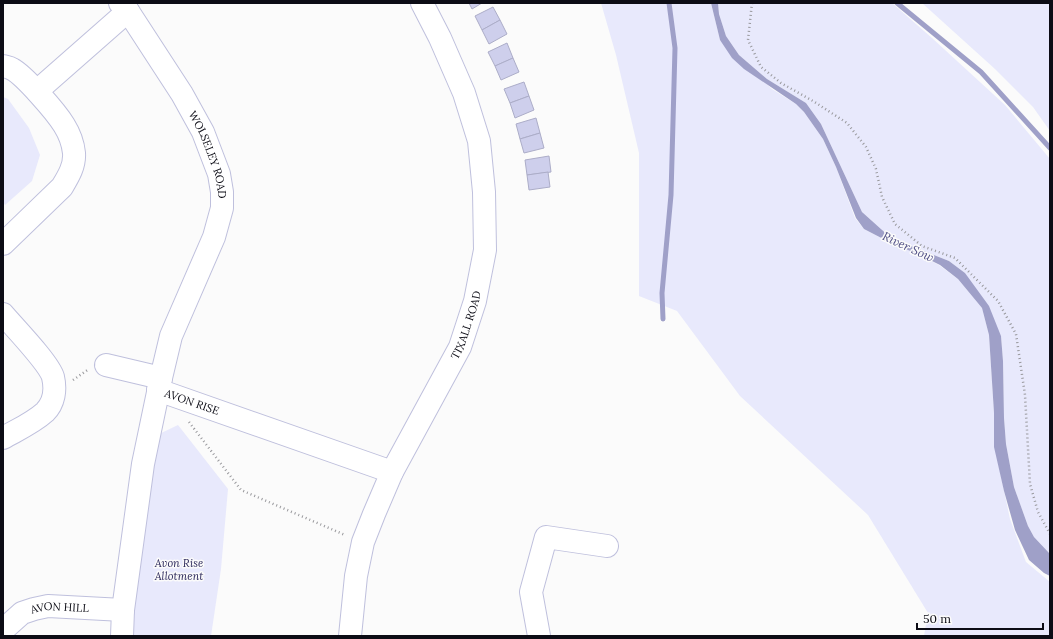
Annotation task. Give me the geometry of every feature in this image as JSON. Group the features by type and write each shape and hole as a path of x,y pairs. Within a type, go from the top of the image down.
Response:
{"street":[{"name":"TIXALL ROAD","path":"350,636 356,576 363,542 392,472 460,347 475,301 485,250 484,192 479,141 464,93 440,38 422,3"},
{"path":"37,91 124,7"},
{"name":"WOLSELEY ROAD","path":"124,7 182,94 203,132 219,174 222,192 222,208 219,223 171,336 160,384"},
{"path":"3,66 13,69 37,91 64,125 72,140 74,154 73,165 62,188 3,244"},
{"path":"3,314 45,363 53,376 55,393 52,402 45,411 33,421 3,438"},
{"path":"106,365 160,384"},
{"name":"AVON RISE","path":"122,636 123,610 143,464 160,384 392,472"},
{"path":"539,636 531,592 546,537 606,546"},
{"name":"AVON HILL","path":"3,630 22,613 48,606 123,610"}],"path":[{"path":"752,3 748,40 761,67 781,83 847,123 866,147 876,169 882,197 895,224 922,246 955,258 998,301 1016,334 1025,395 1030,484 1038,512 1050,534"},
{"path":"55,393 96,364 106,365"},
{"path":"189,421 241,490 363,542"}],"green space":[{"path":"601,3 711,3 720,40 772,89 796,104 804,112 823,139 836,167 855,218 864,229 939,265 958,279 982,308 989,335 994,413 994,443 1010,519 1026,562 1050,582 1050,636 924,636 928,613 868,515 740,396 677,311 639,296 639,153 616,55"},
{"path":"718,3 892,3 1005,105 1050,159 1050,554 1034,537 1028,526 1014,487 1006,444 1001,336 965,273 949,261 891,238 862,212 821,124 806,103 767,79 739,55 726,36 719,14"},
{"path":"922,3 1050,3 1050,131 1033,107 995,69"},
{"path":"3,97 8,99 29,128 40,155 32,181 5,205 3,202"},
{"name":"Avon Rise Allotment","path":"178,425 228,489 221,569 211,636 131,636 131,613 155,436"}],"water":[{"name":"River Sow","path":"711,3 718,3 719,14 726,36 739,55 767,79 806,103 821,124 862,212 891,238 949,261 965,273 989,306 1001,336 1006,444 1014,487 1028,526 1034,537 1050,554 1050,576 1044,573 1029,560 1015,530 1004,491 994,447 994,413 989,335 982,308 958,279 940,265 864,229 856,218 836,167 823,139 804,112 796,104 744,69 732,58 720,40"}],"building":[{"path":"469,3 482,3 472,9"},
{"path":"493,7 500,20 482,30 475,16"},
{"path":"500,20 507,34 489,44 482,30"},
{"path":"507,43 513,58 495,66 488,52"},
{"path":"513,58 519,72 501,80 495,66"},
{"path":"524,82 529,96 510,103 504,89"},
{"path":"529,96 534,110 515,118 510,103"},
{"path":"536,118 540,133 520,139 516,124"},
{"path":"540,133 544,148 524,153 520,139"},
{"path":"549,156 551,172 527,175 525,160"},
{"path":"548,172 550,187 529,190 527,175"}],"waterway":[{"path":"663,319 662,293 671,195 675,48 669,3"},
{"path":"897,3 981,72 1050,148"}]}
